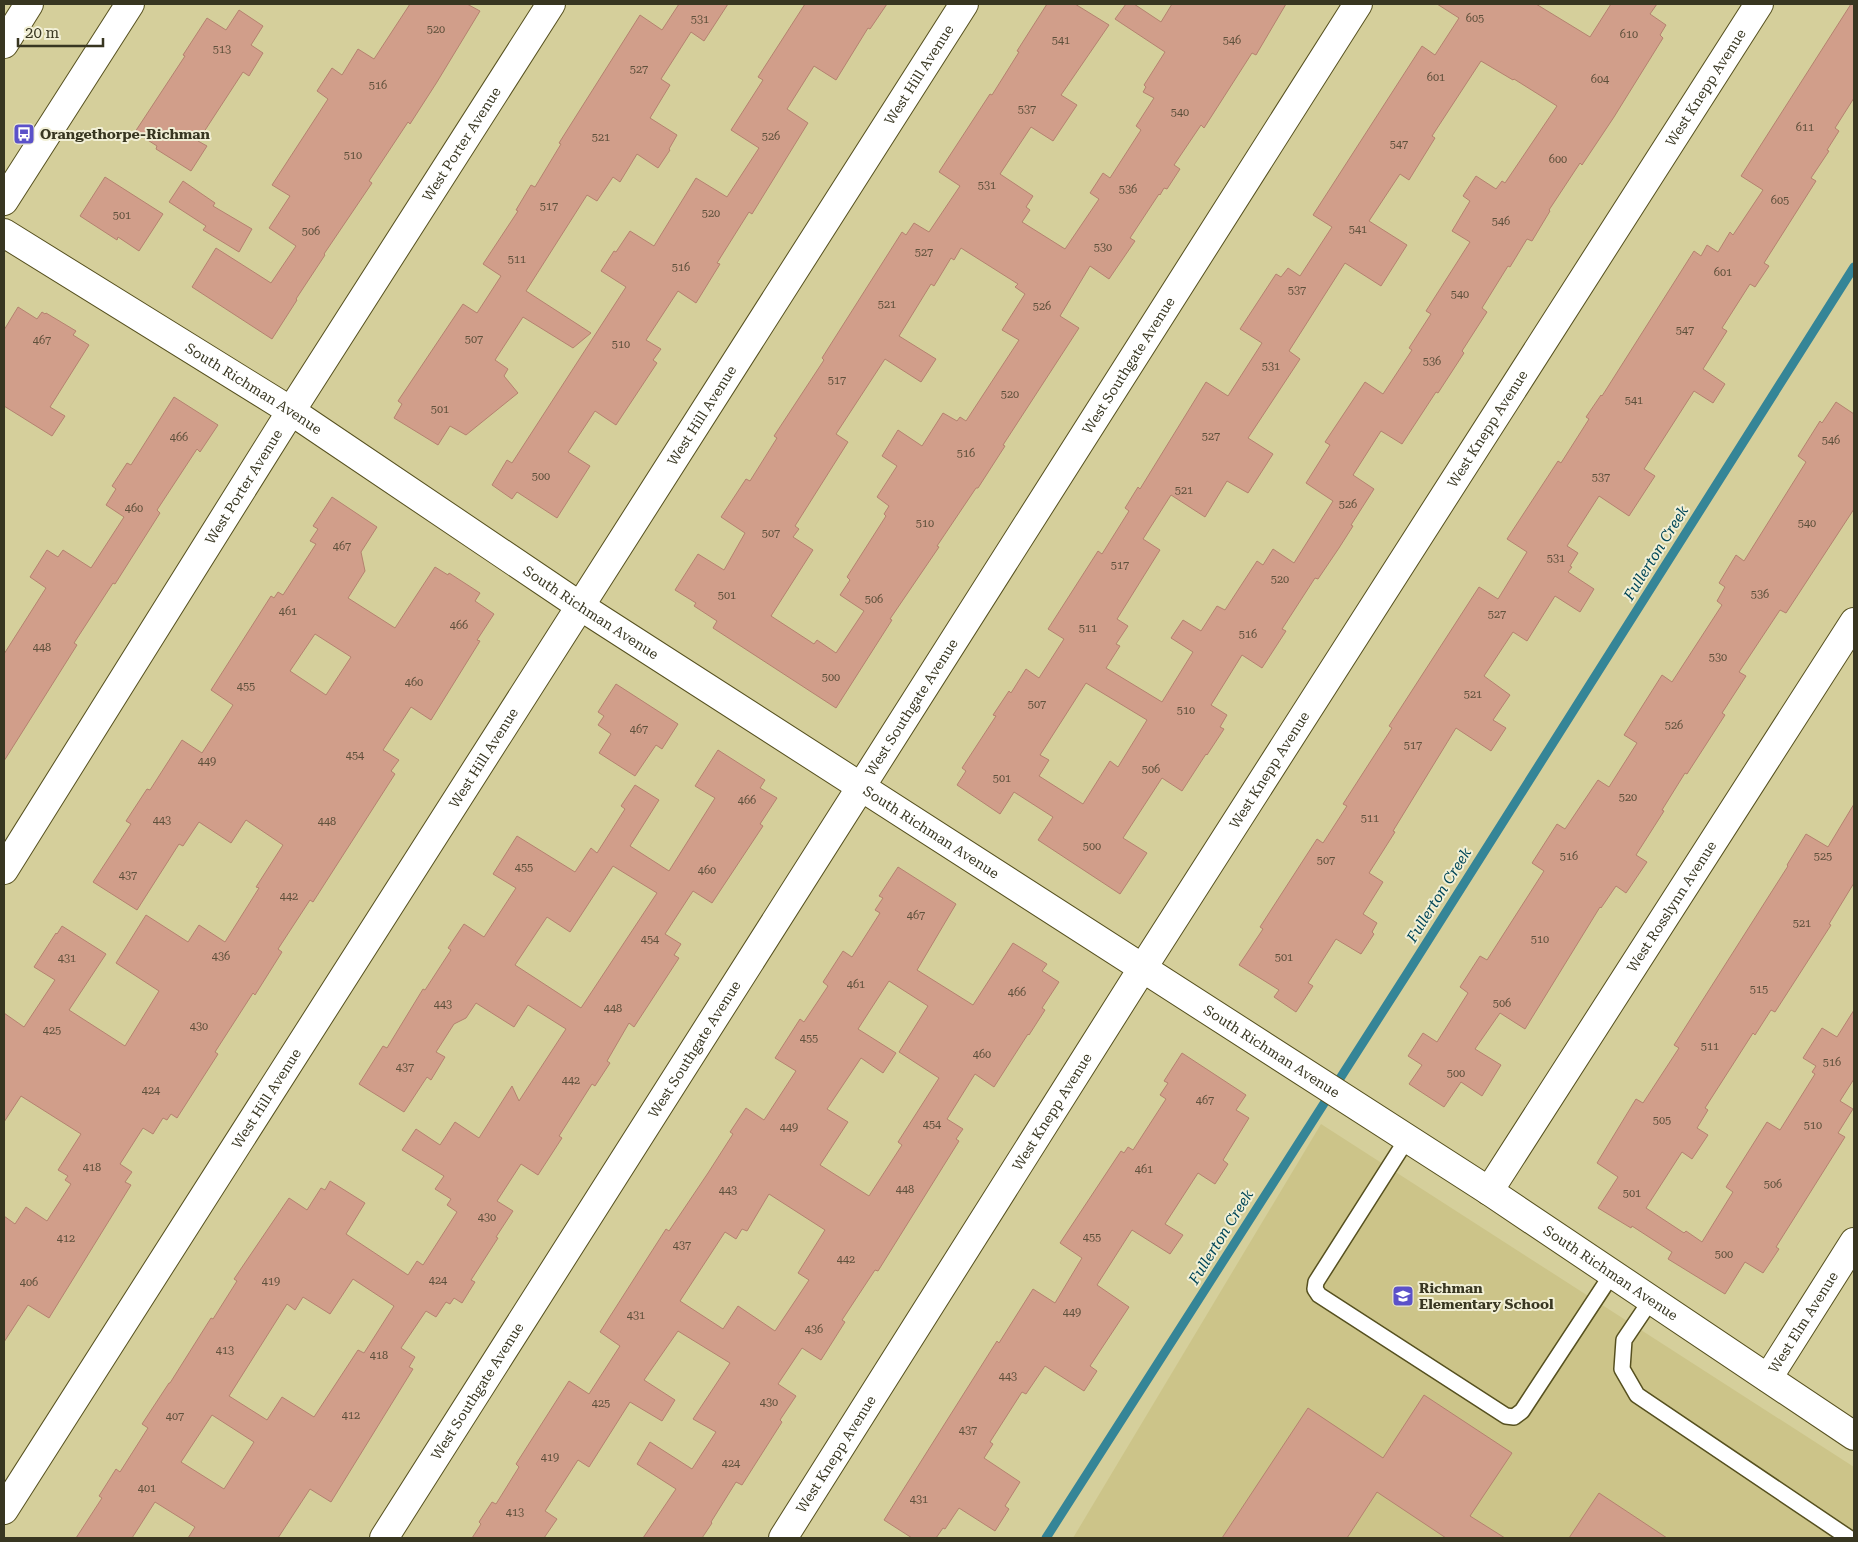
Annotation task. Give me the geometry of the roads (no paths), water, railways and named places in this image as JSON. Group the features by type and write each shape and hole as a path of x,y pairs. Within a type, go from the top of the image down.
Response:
{"street":[{"path":"4,44 29,4"},
{"path":"4,201 130,4"},
{"name":"West Porter Avenue","path":"4,870 291,411 551,4"},
{"name":"West Hill Avenue","path":"4,1510 964,4"},
{"name":"West Southgate Avenue","path":"384,1538 1358,4"},
{"name":"West Knepp Avenue","path":"783,1538 1142,969 1758,4"},
{"name":"South Richman Avenue","path":"4,233 291,411 580,606 860,788 1489,1191 1854,1436"},
{"name":"West Rosslynn Avenue","path":"1489,1191 1854,622"},
{"name":"West Elm Avenue","path":"1768,1378 1854,1242"}],"lane":[{"path":"1407,1139 1316,1282 1315,1289 1319,1295 1506,1416 1514,1417 1522,1411 1612,1274"},
{"path":"1651,1300 1624,1340 1622,1369 1638,1395 1849,1538"}],"waterway":[{"name":"Fullerton Creek","path":"1046,1538 1410,969 1854,267"}],"place":[{"name":"Orangethorpe-Richman","path":"24,134"},
{"name":"Richman Elementary School","path":"1403,1296"}]}
